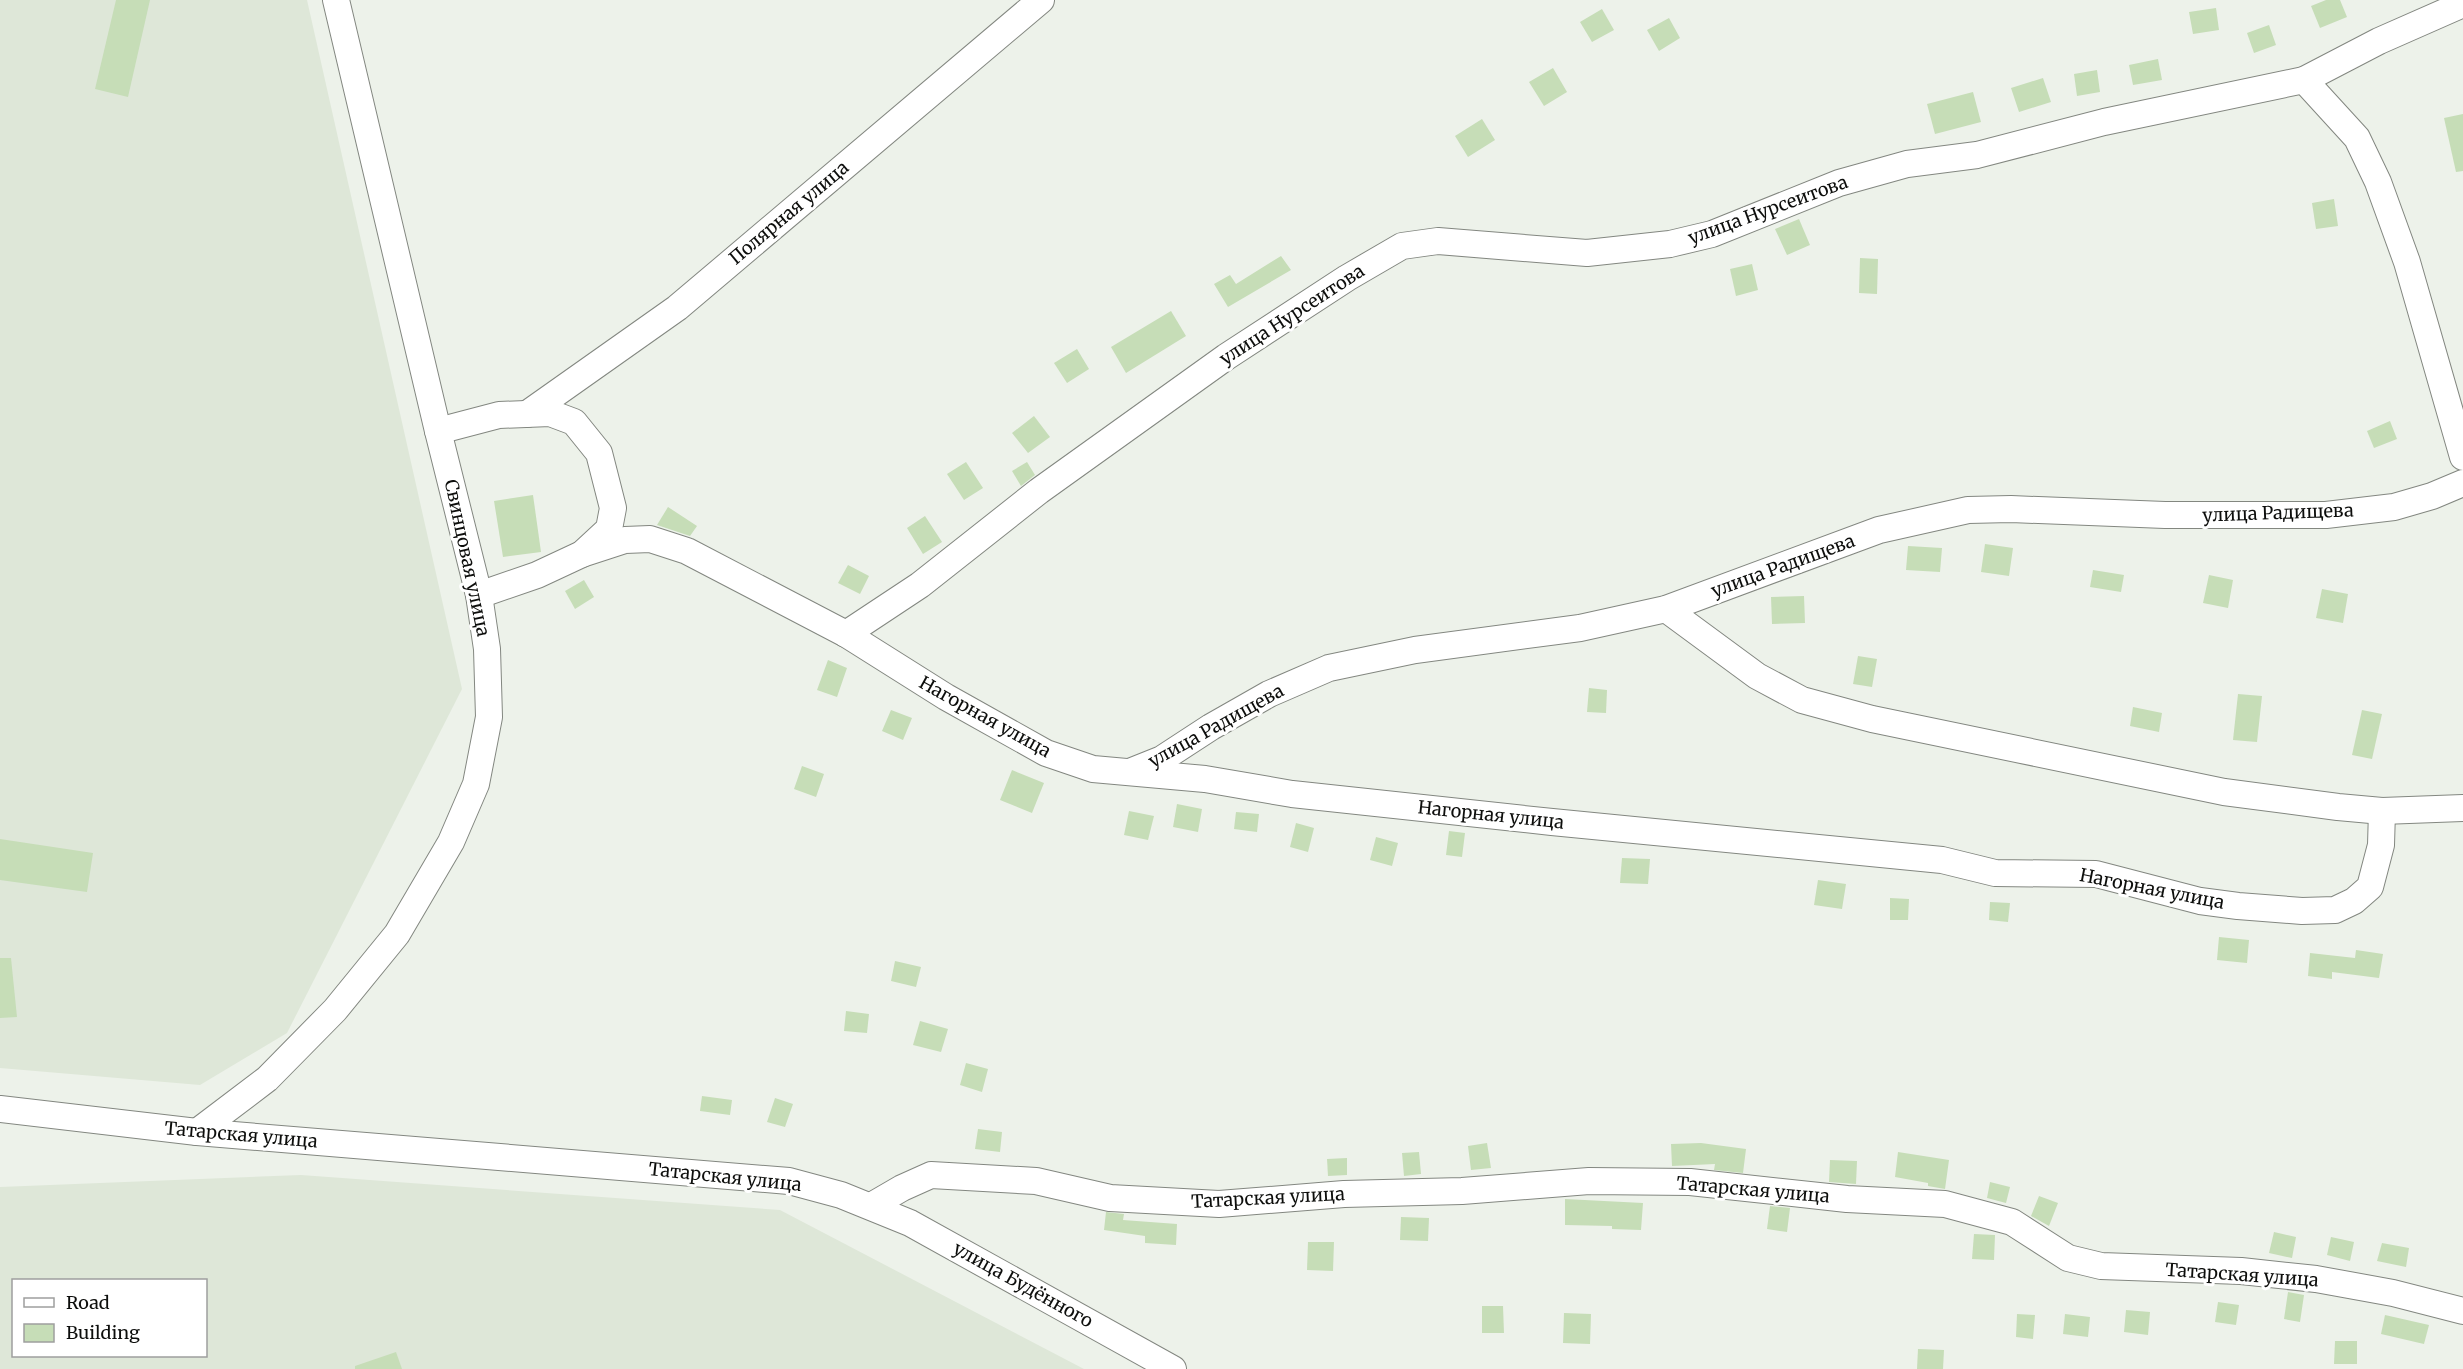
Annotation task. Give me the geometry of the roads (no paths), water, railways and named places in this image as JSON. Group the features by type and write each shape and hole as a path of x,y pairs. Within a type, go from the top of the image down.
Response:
{"street":[{"name":"Свинцовая улица","path":"197,1132 267,1079 335,1010 397,934 450,842 476,784 489,717 487,649 479,595 336,0"},
{"name":"Полярная улица","path":"527,414 677,308 1041,0"},
{"name":"улица Нурсеитова","path":"846,634 920,585 1039,491 1226,357 1347,278 1402,246 1438,241 1587,253 1670,244 1712,234 1839,183 1907,164 1977,155 2104,122 2304,80 2379,41 2463,4"},
{"path":"2304,80 2357,138 2378,182 2407,262 2463,457"},
{"path":"438,431 499,415 550,412 574,422 599,453 613,508 609,529 582,554 537,575 479,595"},
{"name":"улица Радищева","path":"1129,772 1162,759 1211,727 1269,694 1329,668 1415,650 1580,628 1666,609 1879,530 1968,510 2011,509 2165,515 2326,515 2394,507 2432,496 2463,483"},
{"name":"Нагорная улица","path":"582,554 625,540 650,539 687,551 846,634 945,697 1046,753 1093,769 1205,779 1292,794 1552,822 1942,860 1995,873 2096,874 2200,901 2302,911 2335,910 2354,901 2370,887 2381,844 2382,811"},
{"path":"1666,609 1757,676 1802,700 1872,719 2224,792 2382,811 2463,807"},
{"name":"Татарская улица","path":"0,1109 197,1132 789,1180 871,1206 931,1175 1036,1181 1110,1198 1219,1204 1344,1194 1462,1191 1588,1181 1690,1182 1847,1199 1945,1204 2012,1222 2068,1258 2101,1266 2241,1271 2316,1279 2393,1293 2463,1311"},
{"name":"улица Будённого","path":"871,1206 910,1222 1173,1369"}]}
